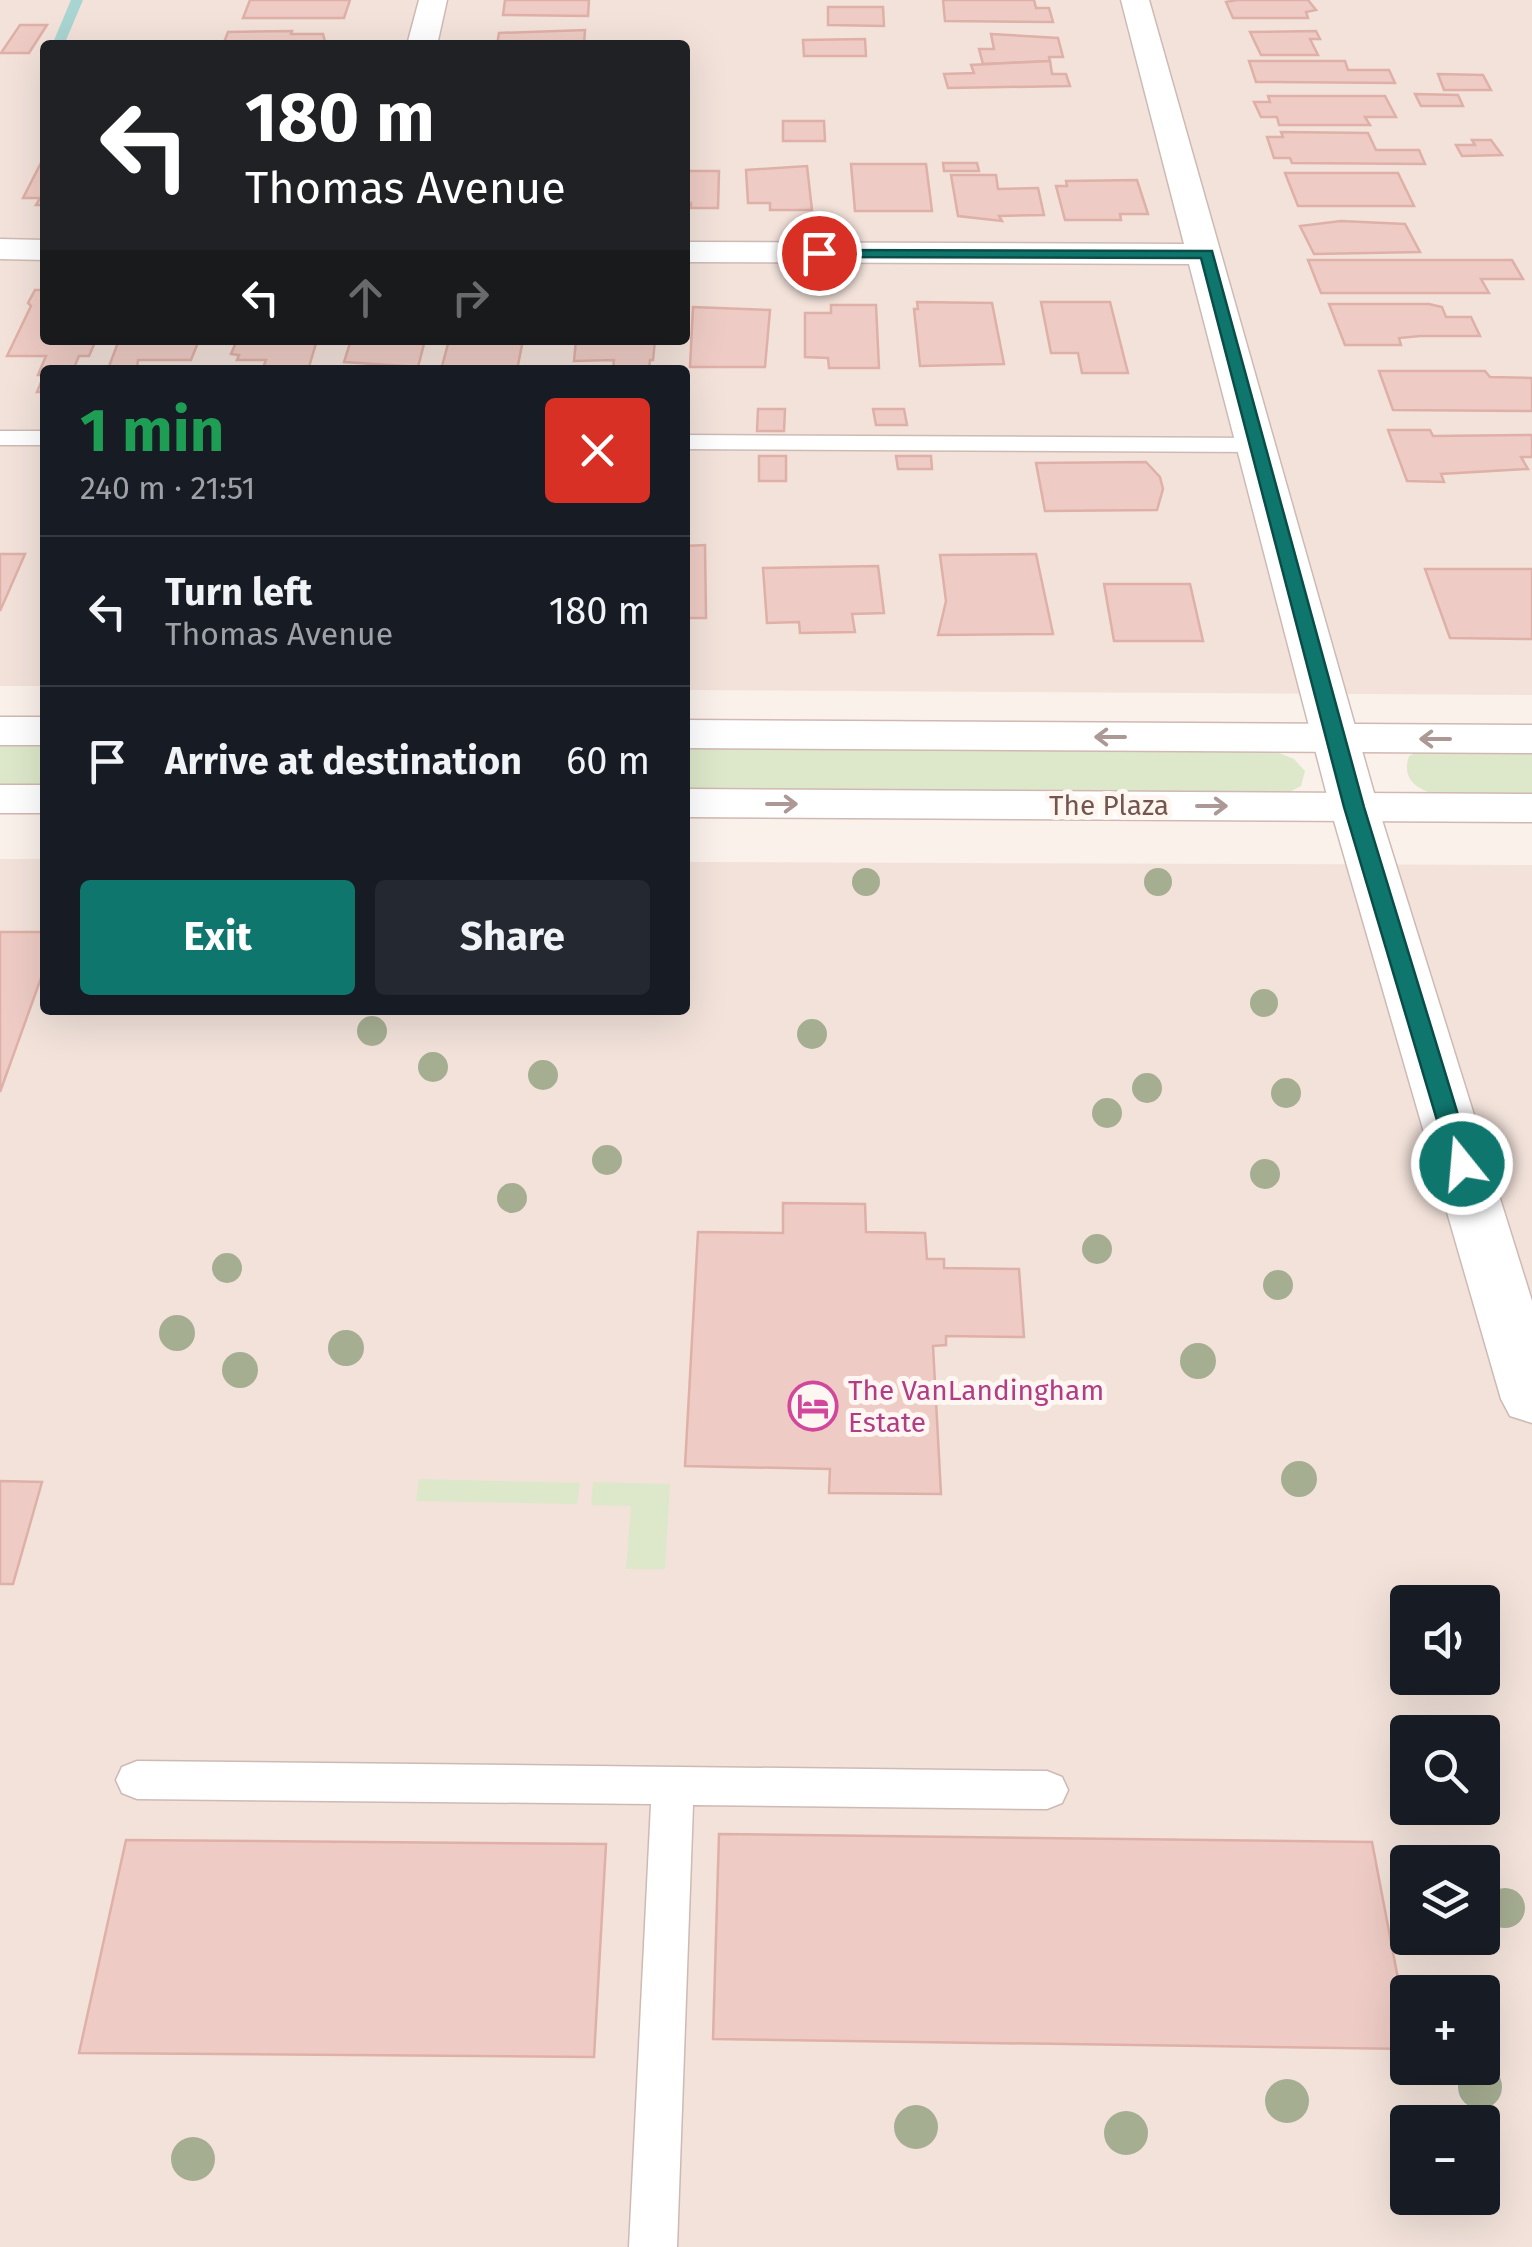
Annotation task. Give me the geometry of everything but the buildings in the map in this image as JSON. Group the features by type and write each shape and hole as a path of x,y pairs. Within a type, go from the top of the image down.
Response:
{"street":[{"path":"423,40 433,0"},
{"path":"1135,0 1354,807 1532,1399"},
{"path":"0,249 40,250"},
{"path":"690,252 1207,254"},
{"path":"0,731 40,731"},
{"path":"690,734 1532,740"},
{"path":"0,799 40,800"},
{"name":"The Plaza","path":"690,803 1532,808"}],"lane":[{"path":"0,438 40,438"},
{"path":"690,442 1258,445"},
{"path":"137,1780 1047,1790"},
{"path":"652,2247 673,1786"}],"shaded area":[{"path":"0,0 1532,0 1532,695 690,690 690,365 40,365 40,686 0,686"},
{"path":"0,859 40,859 40,1015 690,1015 690,862 1532,865 1532,2247 0,2247"}],"green space":[{"path":"0,741 40,741 40,787 0,787"},
{"path":"690,745 1267,748 1294,759 1305,771 1301,786 1288,793 690,791"},
{"path":"1532,749 1532,798 1452,797 1416,786 1408,774 1409,756 1421,750"},
{"path":"419,1479 580,1483 577,1504 416,1501"},
{"path":"593,1482 670,1484 665,1569 626,1569 631,1506 591,1505"}],"waterway":[{"path":"60,40 77,0"}],"place":[{"name":"The VanLandingham Estate","path":"813,1406"}],"route":[{"path":"819,253 1207,254 1354,807 1462,1164"}]}
